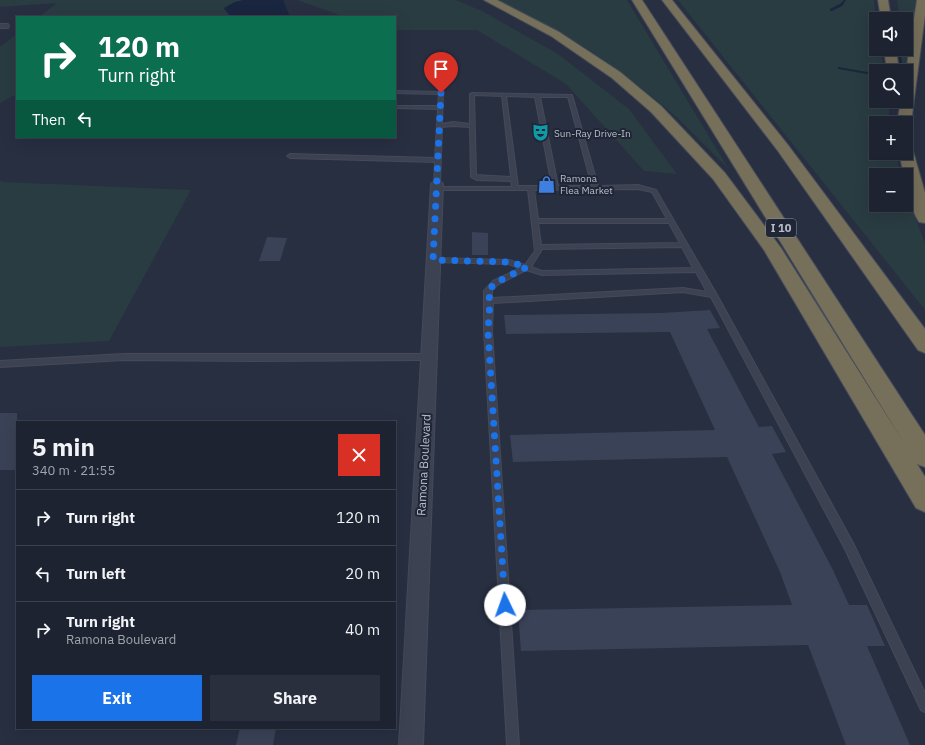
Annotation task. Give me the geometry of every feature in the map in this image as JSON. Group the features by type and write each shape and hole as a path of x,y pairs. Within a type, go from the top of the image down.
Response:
{"highway":[{"path":"489,0 555,34 616,75 656,109 719,176 772,248 925,500"},
{"name":"I 10","path":"637,0 925,456"},
{"path":"667,0 783,148 925,345"},
{"path":"883,0 885,12"},
{"path":"905,116 922,0"},
{"path":"908,160 921,209 925,218"}],"street":[{"name":"Ramona Boulevard","path":"411,745 436,187"}],"lane":[{"path":"396,92 441,93 436,187 638,187 654,191 713,295 849,546 925,706"},
{"path":"514,179 477,178 473,176 472,94 570,96 595,187"},
{"path":"504,95 515,188"},
{"path":"537,95 555,188"},
{"path":"396,107 440,108"},
{"path":"439,126 453,124 472,126"},
{"path":"290,156 438,160"},
{"path":"513,745 488,331 490,301 488,291 495,283 527,267 538,251 531,188"},
{"path":"534,221 671,221"},
{"path":"537,247 684,246"},
{"path":"433,260 509,262 542,273 698,270"},
{"path":"490,301 683,290 713,295"},
{"path":"0,364 124,357 429,357"}],"shaded area":[{"path":"0,0 244,0 235,2 224,9 230,16 40,16 57,3 0,7"},
{"path":"297,0 456,0 482,11 558,54 629,109 677,174 644,171 566,84 477,30 396,30 396,16 342,16"},
{"path":"497,0 627,0 728,168 674,115 627,76 542,22"},
{"path":"678,0 874,0 875,12 869,12 869,56 882,56 883,64 869,64 869,108 889,108 889,116 869,116 869,160 897,160 899,168 869,168 869,212 913,211 925,243 925,310"},
{"path":"897,0 919,0 913,36 913,12 898,12"},
{"path":"16,35 16,95 0,103 0,47"},
{"path":"900,56 908,56 905,64 901,64"},
{"path":"0,180 3,182 191,190 109,341 0,347"}],"water":[{"path":"244,0 283,0 290,16 230,16 224,8 235,2"}],"building":[{"path":"472,232 488,233 488,255 472,255"},
{"path":"267,237 287,238 280,261 259,261"},
{"path":"710,310 720,328 707,329 759,427 772,426 786,452 772,454 833,570 849,605 867,605 885,646 867,646 910,745 846,745 808,645 521,651 518,610 792,605 780,572 727,457 513,462 510,435 715,430 670,332 506,334 504,315 661,313"},
{"path":"0,413 17,413 16,470 0,470"},
{"path":"240,729 276,729 273,745 236,745"}],"waterway":[{"path":"831,10 841,5 845,0"},
{"path":"900,56 901,64"},
{"path":"839,68 867,73"}],"place":[{"name":"Sun-Ray Drive-In","path":"541,133"},
{"name":"Ramona Flea Market","path":"547,184"}],"route":[{"path":"441,93 433,260 492,260 509,262 527,267 516,274 495,283 488,291 490,301 488,331 505,605"}]}
